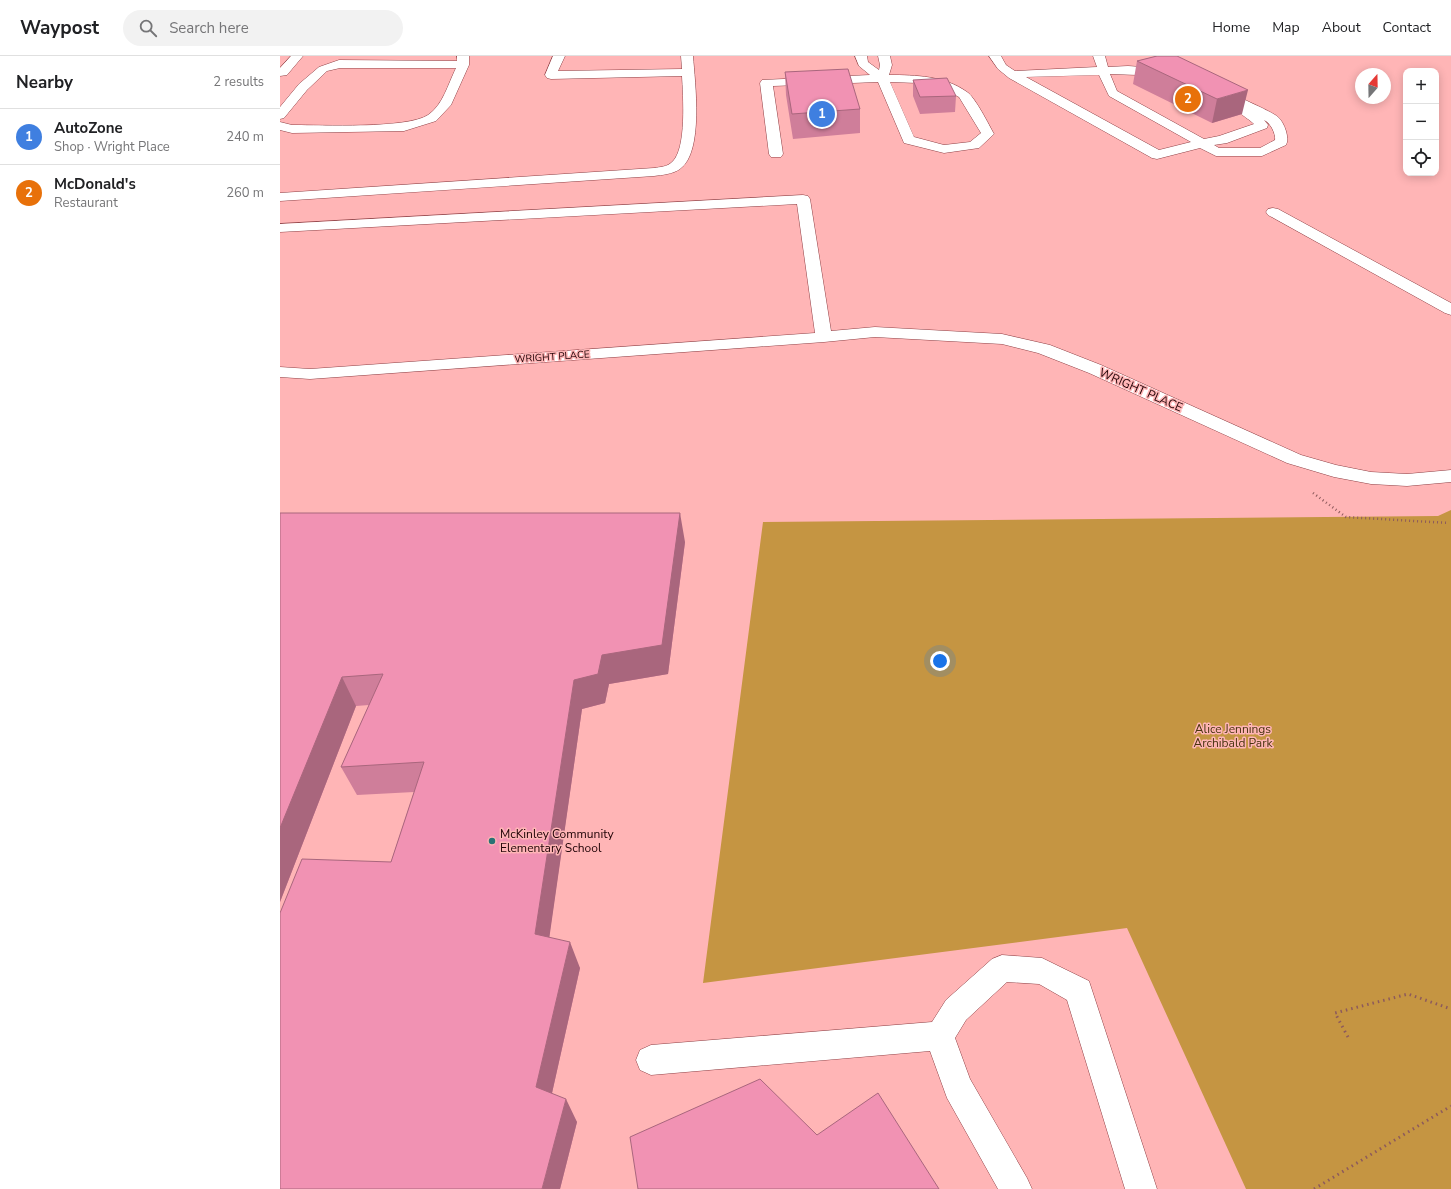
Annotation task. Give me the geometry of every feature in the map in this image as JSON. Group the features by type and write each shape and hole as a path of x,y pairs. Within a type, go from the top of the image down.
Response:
{"street":[{"path":"280,72 283,72 297,56"},
{"path":"559,56 551,75 687,72"},
{"path":"280,197 669,170 682,160 689,138 687,56"},
{"path":"776,154 766,83 882,78 918,79 940,83 964,95 988,134 974,145 944,150 909,140 882,78 863,64 861,56"},
{"path":"882,78 886,66 884,56"},
{"path":"995,56 1002,67 1013,75 1157,154 1202,143 1245,146 1267,139 1262,125 1253,115 1209,91 1273,119 1282,137 1281,142 1262,152 1216,152 1202,143 1113,93 1107,84 1105,71 1099,56"},
{"path":"280,115 303,87 323,69 342,60 463,60 445,105 432,118 404,127 292,129 280,126"},
{"path":"1013,75 1105,71 1135,74 1174,75"},
{"path":"280,228 803,199 824,337"},
{"path":"1272,212 1451,310"},
{"name":"WRIGHT PLACE","path":"280,372 310,374 824,337 875,332 1002,339 1044,348 1095,369 1294,459 1334,471 1371,478 1407,480 1451,476"},
{"path":"940,1036 956,1010 1002,968 1042,971 1079,991 1141,1189"},
{"path":"651,1060 940,1036"},
{"path":"940,1036 958,1087 1016,1189"}],"path":[{"path":"1348,1037 1335,1013 1408,994 1451,1009"},
{"path":"1314,1189 1451,1106"}],"green space":[{"name":"Alice Jennings Archibald Park","path":"1451,510 1451,1189 1246,1189 1127,928 703,983 763,522 1438,516"}],"building":[{"path":"1157,56 1177,56 1248,90 1217,99 1137,61"},
{"path":"848,69 860,109 792,114 785,72"},
{"path":"947,78 956,96 920,97 913,80"},
{"name":"McKinley Community Elementary School","path":"280,513 680,513 662,645 602,655 598,674 574,680 535,934 570,942 536,1087 566,1099 542,1189 280,1189 280,913 302,859 391,862 424,762 341,767 383,674 342,677 280,828"},
{"path":"760,1079 817,1135 878,1093 939,1189 638,1189 630,1137"}],"place":[{"name":"McDonald's","path":"1188,99"},
{"name":"AutoZone","path":"822,114"},
{"name":"McKinley Community Elementary School","path":"492,841"}]}
